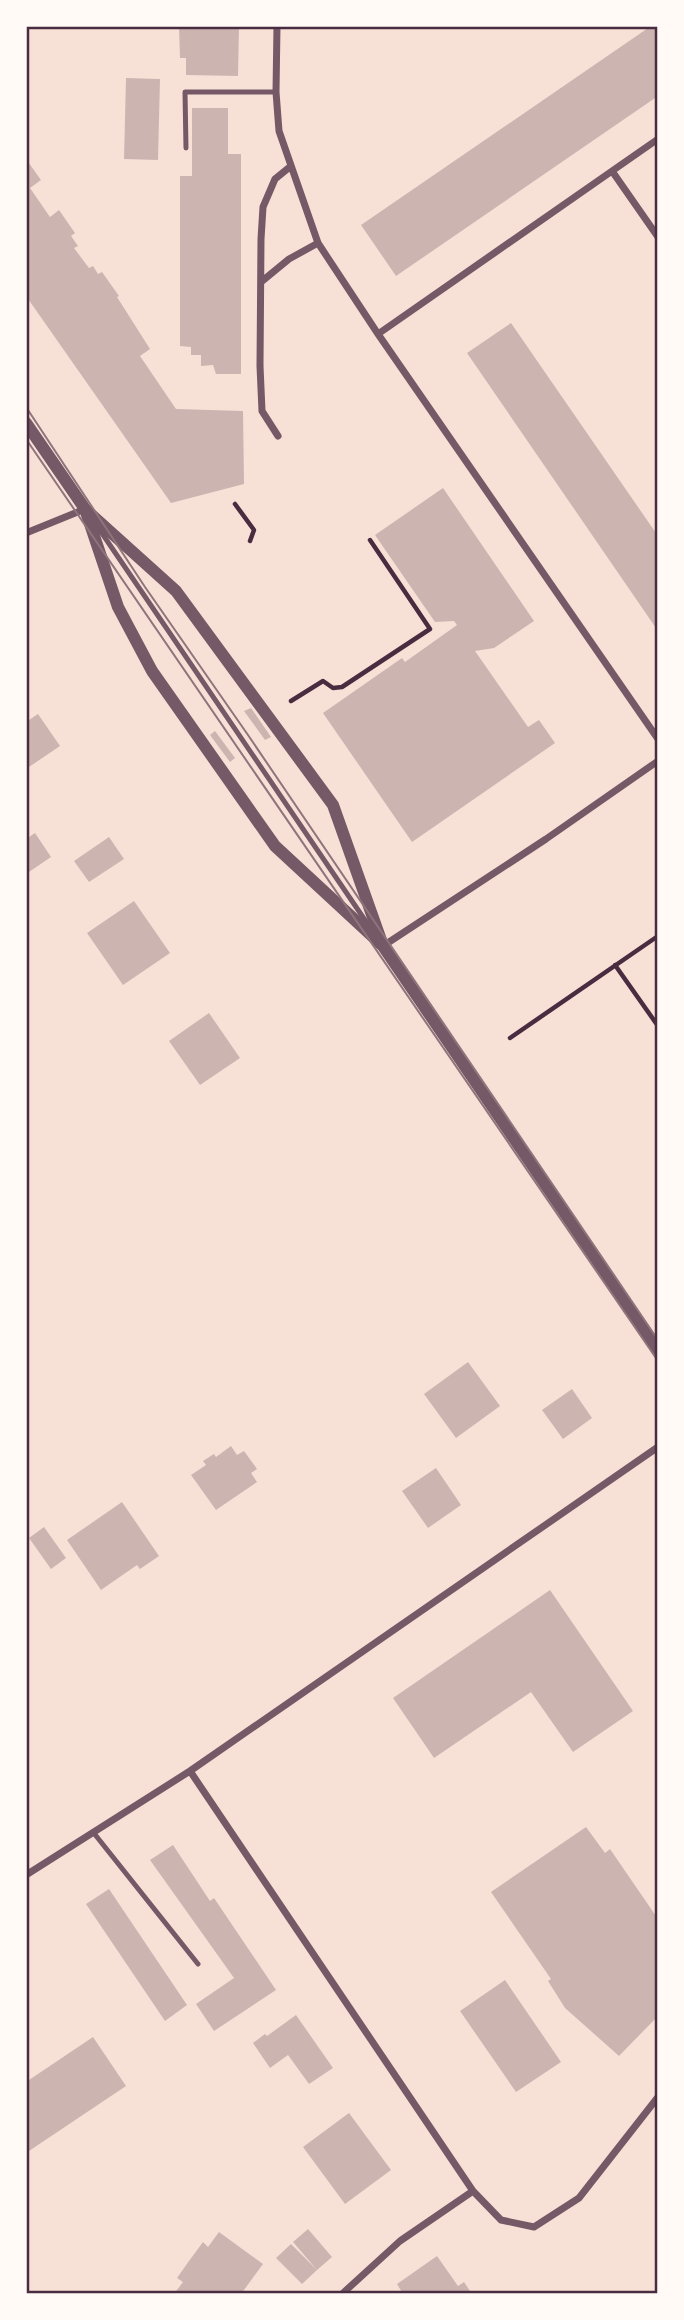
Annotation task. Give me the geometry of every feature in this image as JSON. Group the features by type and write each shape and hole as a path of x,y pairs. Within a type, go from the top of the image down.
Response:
{"street":[{"path":"277,26 276,92 279,131 318,243 377,334 658,739"},
{"path":"377,334 658,139"},
{"path":"278,436 262,411 260,366 263,207 275,179 292,166"},
{"path":"612,171 658,237"},
{"path":"261,282 289,259 318,243"},
{"path":"26,424 85,509 176,591 333,806 383,946"},
{"path":"26,533 85,509"},
{"path":"85,509 118,607 152,671 275,846 383,946 658,1350"},
{"path":"383,946 546,839 658,761"},
{"path":"26,1875 190,1771 658,1447"},
{"path":"190,1771 473,2191 501,2220 534,2227 579,2198 658,2097"},
{"path":"342,2294 400,2241 473,2191"}],"lane":[{"path":"186,148 185,92 276,92"},
{"path":"85,509 383,946"},
{"path":"93,1832 198,1964"}],"path":[{"path":"235,504 254,530 250,541"},
{"path":"291,701 323,681 333,688 342,687 430,629 370,540"},
{"path":"510,1038 658,936"},
{"path":"615,965 658,1026"}],"building":[{"path":"179,26 239,26 238,76 186,75 186,58 180,58"},
{"path":"651,26 658,26 658,96 396,276 361,225"},
{"path":"126,78 160,79 158,160 124,159"},
{"path":"192,108 228,108 228,154 241,154 241,374 216,374 213,365 201,366 201,355 191,355 191,347 180,346 180,176 192,176"},
{"path":"26,159 41,180 30,188 50,217 59,210 75,233 71,236 78,246 74,248 89,268 93,266 98,274 102,272 119,296 117,297 150,349 140,356 176,409 243,411 244,484 171,503 26,296"},
{"path":"511,323 658,536 658,631 467,353"},
{"path":"443,488 534,621 494,648 475,651 528,727 539,720 555,743 412,842 323,713 402,658 405,662 457,625 454,621 435,622 375,535"},
{"path":"251,708 271,737 265,740 244,711"},
{"path":"38,714 60,746 26,769 26,722"},
{"path":"215,731 235,758 230,762 210,735"},
{"path":"35,833 51,857 26,874 26,839"},
{"path":"109,837 124,859 89,882 74,861"},
{"path":"134,901 170,953 123,985 87,933"},
{"path":"209,1013 240,1058 200,1085 169,1041"},
{"path":"468,1362 500,1406 456,1438 424,1394"},
{"path":"572,1389 592,1418 563,1439 542,1410"},
{"path":"231,1446 237,1455 244,1451 257,1469 251,1473 257,1482 216,1510 191,1475 206,1465 203,1461 214,1454 216,1457"},
{"path":"436,1468 461,1505 428,1528 402,1491"},
{"path":"122,1502 159,1556 140,1569 137,1565 101,1590 67,1540"},
{"path":"44,1527 66,1558 51,1569 29,1538"},
{"path":"550,1590 633,1711 573,1752 531,1692 434,1758 393,1698"},
{"path":"586,1827 605,1853 610,1849 658,1919 658,2016 619,2056 565,2008 548,1981 551,1979 491,1892"},
{"path":"173,1845 210,1901 214,1898 276,1990 214,2031 196,2004 234,1978 150,1860"},
{"path":"109,1889 187,2005 165,2021 86,1904"},
{"path":"505,1980 561,2062 516,2092 460,2011"},
{"path":"296,2015 333,2068 309,2084 288,2055 270,2068 253,2043"},
{"path":"93,2037 126,2086 26,2153 26,2082"},
{"path":"349,2113 391,2170 345,2204 303,2147"},
{"path":"308,2229 332,2257 317,2270 293,2242"},
{"path":"219,2232 263,2264 241,2294 174,2294 183,2282 177,2278 189,2261 203,2242 208,2247"},
{"path":"291,2244 317,2270 302,2284 276,2258"},
{"path":"437,2256 458,2286 464,2282 472,2294 403,2294 397,2284"}],"tram line":[{"path":"26,407 145,587 658,1340"},
{"path":"26,439 658,1361"}]}
